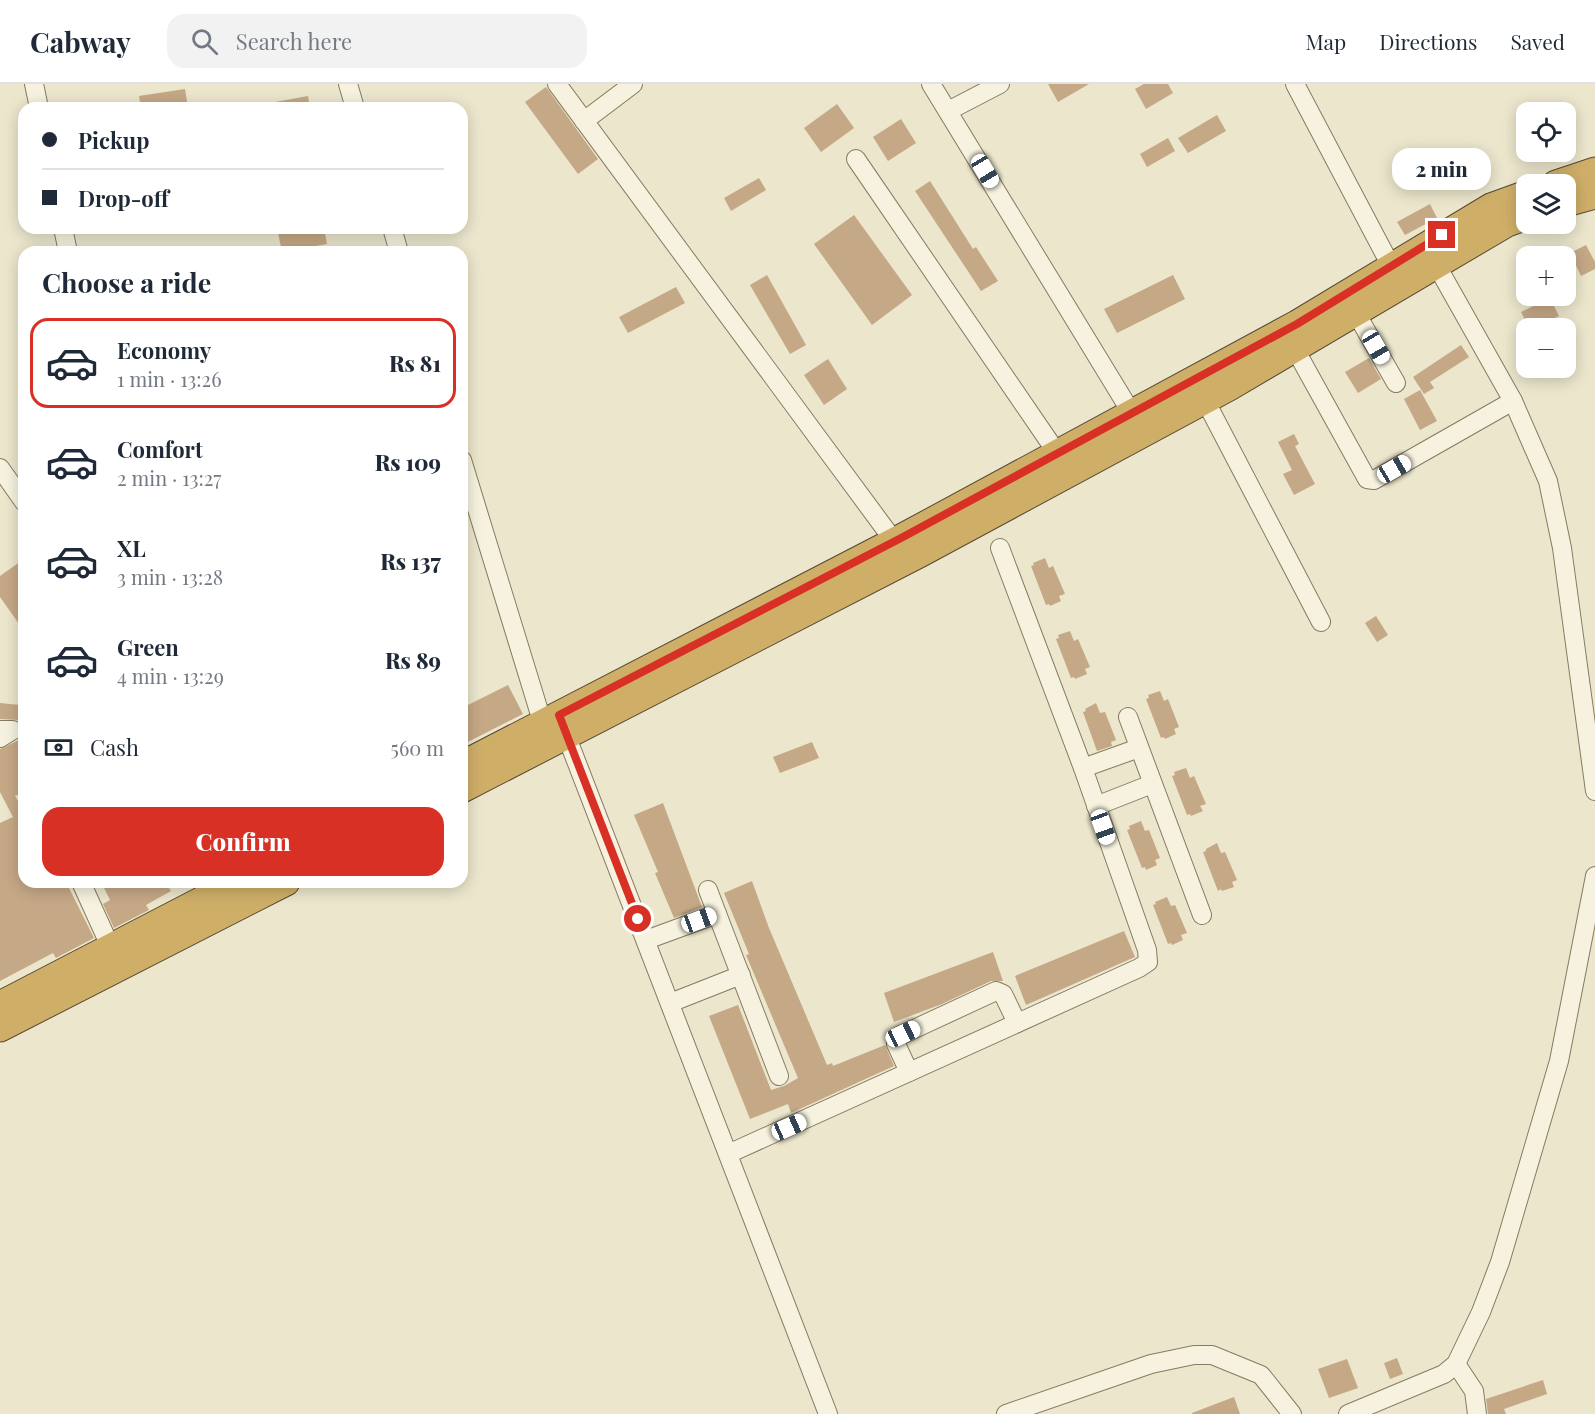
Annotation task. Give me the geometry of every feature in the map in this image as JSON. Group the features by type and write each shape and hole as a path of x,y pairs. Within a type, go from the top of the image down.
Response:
{"highway":[{"path":"1576,177 1595,171"},
{"path":"1576,200 1595,195"},
{"path":"468,785 554,729 894,541 1297,324 1491,207 1516,198"},
{"path":"468,763 554,729 919,554 1205,400 1516,220"},
{"path":"0,1028 227,888"},
{"path":"0,1005 272,888"}],"street":[{"path":"34,84 38,102"},
{"path":"348,84 353,102"},
{"path":"557,84 894,541"},
{"path":"584,121 633,84"},
{"path":"931,84 1131,412"},
{"path":"948,111 1000,84"},
{"path":"1295,84 1391,266"},
{"path":"856,159 1057,453"},
{"path":"1437,266 1513,401 1548,481 1562,548 1595,791"},
{"path":"1356,313 1396,383"},
{"path":"1295,349 1367,479 1374,480 1513,401"},
{"path":"1205,400 1321,622"},
{"path":"0,468 18,494"},
{"path":"468,478 554,729 646,940 828,1414"},
{"path":"728,1154 1148,962 1147,950 1083,768 1000,548"},
{"path":"1128,717 1202,915"},
{"path":"1083,768 1139,748"},
{"path":"1096,806 1152,784"},
{"path":"1348,1414 1433,1380 1456,1364 1481,1312 1500,1262 1553,1081 1595,876"},
{"path":"84,888 115,957"},
{"path":"708,890 779,1076"},
{"path":"646,940 717,914"},
{"path":"670,1003 741,975"},
{"path":"909,1072 896,1044 899,1036 975,1000 996,991 1001,992 1017,1023"},
{"path":"1006,1414 1151,1364 1194,1355 1212,1355 1261,1375 1292,1414"},
{"path":"1456,1364 1474,1391 1478,1414"}],"building":[{"path":"1048,84 1089,84 1058,102"},
{"path":"1144,84 1168,84 1173,93 1146,109 1135,89"},
{"path":"546,87 598,159 578,174 525,102"},
{"path":"185,89 187,102 140,102 139,96"},
{"path":"308,96 309,102 275,102"},
{"path":"837,104 854,128 821,152 804,128"},
{"path":"1217,115 1226,131 1188,153 1178,138"},
{"path":"901,119 916,143 888,161 873,137"},
{"path":"1168,138 1175,151 1147,167 1140,154"},
{"path":"759,178 766,190 731,211 724,198"},
{"path":"930,181 973,249 976,247 998,281 981,291 915,191"},
{"path":"1430,204 1437,218 1405,235 1397,222"},
{"path":"854,215 912,295 872,325 814,244"},
{"path":"278,234 325,234 327,244 316,246 281,246"},
{"path":"1586,245 1595,262 1595,269 1581,276 1576,266 1576,250"},
{"path":"767,275 806,345 790,354 750,285"},
{"path":"1173,275 1185,299 1117,333 1104,309"},
{"path":"676,287 685,303 628,333 619,317"},
{"path":"1533,306 1554,306 1559,316 1524,318 1521,312"},
{"path":"1461,345 1469,357 1430,382 1434,388 1424,394 1413,377"},
{"path":"1369,358 1381,379 1358,393 1345,372"},
{"path":"828,359 847,389 824,405 804,375"},
{"path":"1420,390 1437,421 1420,430 1404,399"},
{"path":"1294,434 1299,444 1295,446 1315,484 1294,495 1283,474 1292,470 1278,442"},
{"path":"1045,558 1049,568 1053,566 1065,594 1059,596 1061,601 1050,606 1046,605 1031,566"},
{"path":"18,563 18,622 0,597 0,576"},
{"path":"1376,616 1388,635 1377,642 1365,623"},
{"path":"1070,631 1074,641 1078,639 1090,667 1085,669 1087,674 1075,679 1071,678 1056,639 1059,638 1058,635"},
{"path":"508,685 523,714 468,742 468,705"},
{"path":"1160,691 1164,701 1168,699 1179,727 1174,729 1176,734 1165,739 1161,738 1146,699 1149,698 1148,695"},
{"path":"0,703 18,705 18,720 0,719"},
{"path":"1096,703 1100,713 1105,712 1116,740 1111,742 1112,746 1097,751 1083,712"},
{"path":"18,740 18,795 15,796 18,801 18,888 69,888 94,938 56,958 53,953 0,981 0,823 13,817 0,792 0,749"},
{"path":"812,742 819,758 780,773 773,757"},
{"path":"1186,768 1190,778 1194,776 1206,804 1200,806 1203,811 1191,816 1187,815 1172,776 1175,775 1174,772"},
{"path":"663,803 702,907 674,918 634,815"},
{"path":"1141,821 1145,831 1149,830 1160,858 1155,860 1157,865 1146,870 1145,867 1142,868 1127,830 1130,829 1129,826"},
{"path":"1217,843 1221,853 1225,852 1237,880 1232,882 1234,887 1222,891 1221,889 1218,891 1203,852"},
{"path":"752,881 769,928 827,1065 832,1063 833,1066 885,1045 894,1066 791,1113 788,1104 750,1119 709,1016 738,1005 771,1090 798,1078 746,955 749,954 724,893"},
{"path":"104,888 169,888 171,891 146,905 149,910 114,928 103,904 110,900"},
{"path":"1167,897 1171,906 1175,905 1187,933 1181,935 1183,940 1172,945 1168,944 1153,905"},
{"path":"1124,931 1135,957 1026,1005 1015,976"},
{"path":"993,952 1003,981 991,981 942,1004 894,1022 884,993"},
{"path":"1397,1358 1403,1374 1390,1379 1384,1363"},
{"path":"1347,1359 1358,1388 1329,1398 1318,1369"},
{"path":"1543,1380 1547,1394 1504,1409 1506,1414 1488,1414 1486,1399"},
{"path":"1234,1397 1240,1414 1192,1414 1192,1413"}],"route":[{"path":"638,919 559,715 903,537 1297,324 1442,235"}]}
